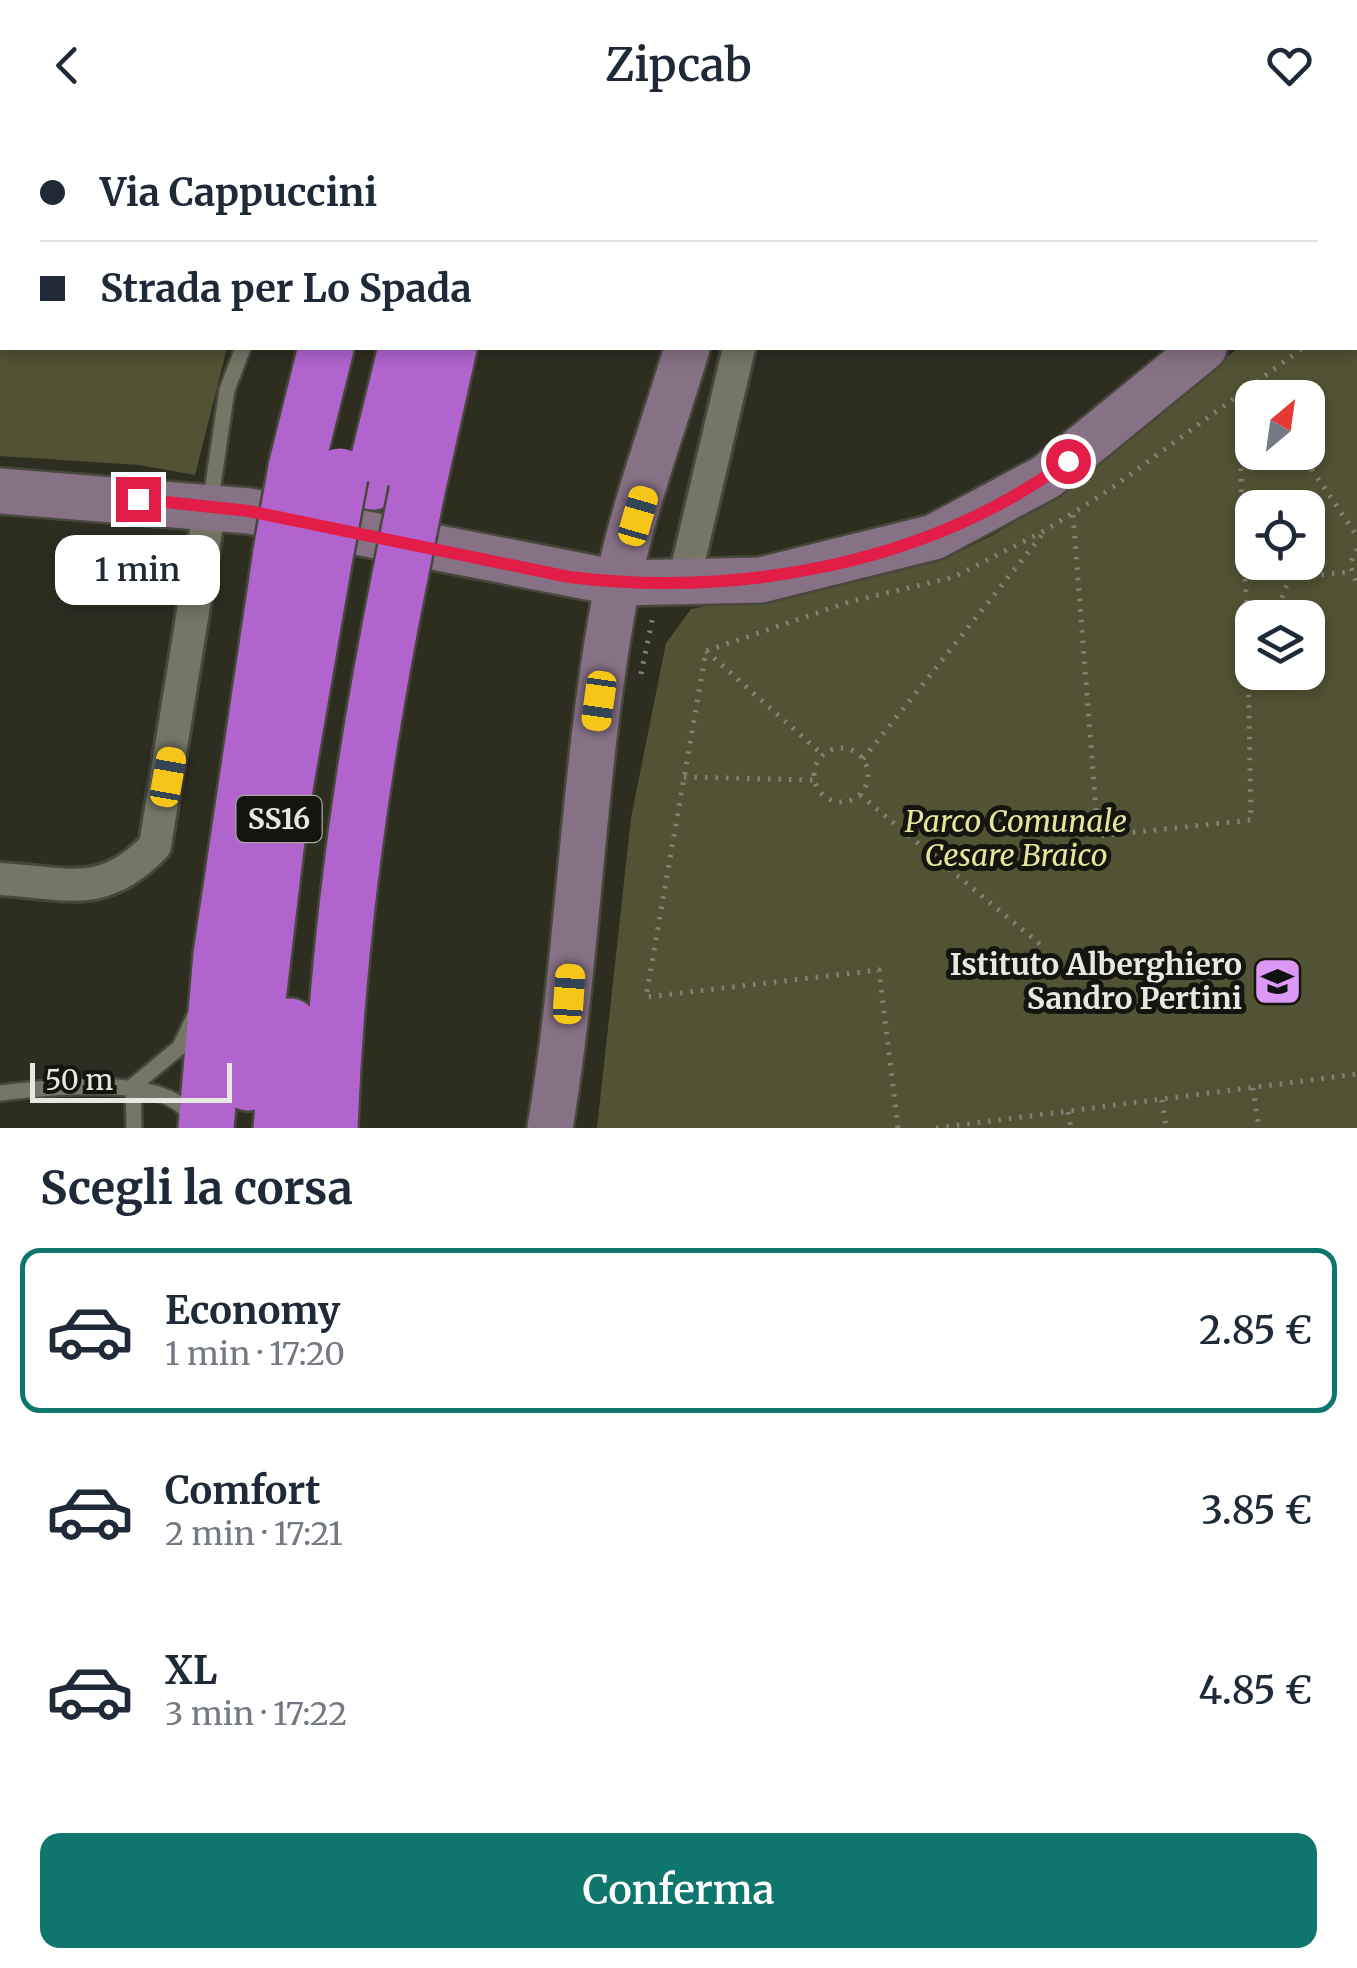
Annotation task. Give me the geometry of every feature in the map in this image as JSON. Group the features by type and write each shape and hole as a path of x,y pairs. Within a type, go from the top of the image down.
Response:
{"highway":[{"path":"326,350 357,479"},
{"name":"SS16","path":"264,1103 279,823 357,479 372,350"},
{"name":"SS16","path":"357,479 405,350"},
{"path":"206,1128 222,955 340,564 357,479 448,350"},
{"path":"330,1128 340,947 366,744 340,564"}],"street":[{"path":"654,582 687,350"},
{"path":"550,1128 566,1034 580,836 654,582 738,350"},
{"path":"0,491 210,506 654,582 761,580 934,537 1046,477 1202,350"},
{"path":"0,879 103,884 132,870 155,846 210,506"}],"lane":[{"path":"210,506 228,390 242,350"},
{"path":"133,1086 180,1047 222,955"},
{"path":"133,1086 134,1128"},
{"path":"0,1092 133,1086 190,1114 195,1128"}],"path":[{"path":"1259,380 1300,350"},
{"path":"706,651 849,602 954,577 1072,514 1235,397"},
{"path":"1312,470 1357,536"},
{"path":"1072,514 1098,836 1251,820 1249,690"},
{"path":"863,758 1046,530"},
{"path":"1357,549 1350,572 1357,585"},
{"path":"1325,574 1350,572"},
{"path":"641,674 654,582"},
{"path":"706,651 823,754"},
{"path":"706,651 646,997 880,970 898,1128"},
{"path":"823,754 848,749 863,758 868,774 860,795"},
{"path":"823,754 814,780 822,794 836,802 860,795"},
{"path":"684,777 814,780"},
{"path":"860,795 1042,945"},
{"path":"936,1128 996,1124 1357,1074"},
{"path":"1253,1088 1258,1128"},
{"path":"1162,1100 1166,1128"},
{"path":"1068,1112 1071,1128"}],"green space":[{"path":"0,350 226,350 195,475 139,465 0,456"},
{"name":"Parco Comunale Cesare Braico","path":"1236,350 1357,350 1357,1128 597,1128 631,818 666,643 691,609 938,562 993,535 1069,489"}],"place":[{"name":"Istituto Alberghiero Sandro Pertini","path":"1277,982"}],"route":[{"path":"138,499 249,511 569,577 618,583 761,580 934,537 1046,477 1068,461"}]}
